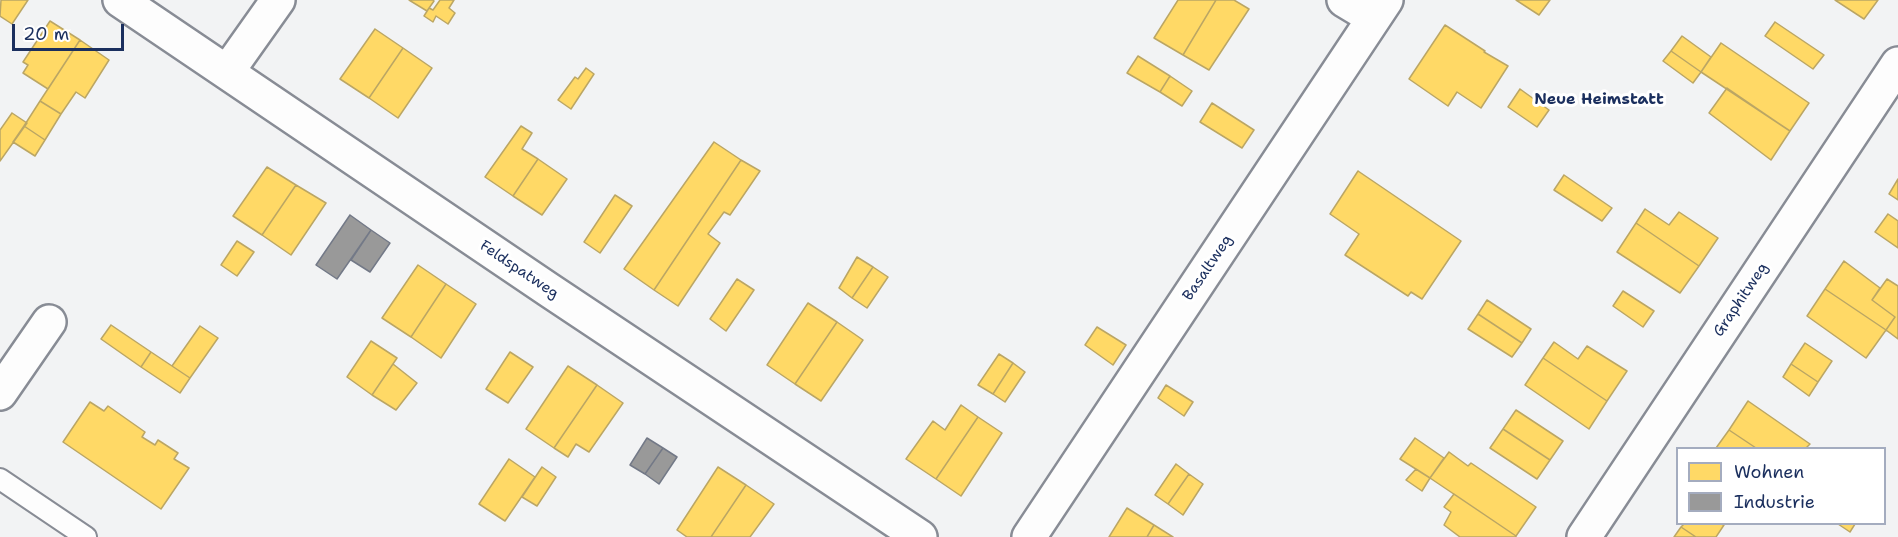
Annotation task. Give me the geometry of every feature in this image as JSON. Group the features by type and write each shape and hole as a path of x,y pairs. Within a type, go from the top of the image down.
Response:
{"street":[{"name":"Feldspatweg","path":"120,0 920,537"},
{"path":"228,72 278,0"},
{"path":"1344,0 1380,9"},
{"name":"Basaltweg","path":"1029,537 1380,9"},
{"name":"Graphitweg","path":"1584,537 1898,64"},
{"path":"0,393 49,322"}],"lane":[{"path":"0,479 86,537"}],"building: Wohnen":[{"path":"1,0 28,0 12,24 0,16"},
{"path":"409,0 433,0 434,1 427,11"},
{"path":"440,0 454,0 449,8 455,13 448,24 436,16 433,22 424,16 429,8 433,10"},
{"path":"1178,0 1216,0 1183,55 1154,38"},
{"path":"1216,0 1234,0 1249,9 1209,70 1183,55"},
{"path":"1516,0 1550,0 1539,15"},
{"path":"1835,0 1878,0 1864,19"},
{"path":"50,21 80,40 48,89 23,73 28,65 23,62"},
{"path":"1775,22 1824,55 1813,69 1765,36"},
{"path":"1445,25 1508,66 1481,108 1457,92 1448,106 1409,79"},
{"path":"375,29 403,48 369,98 340,79"},
{"path":"1682,36 1711,57 1701,72 1671,51"},
{"path":"80,40 109,60 85,98 76,92 61,114 40,101"},
{"path":"1721,43 1809,103 1790,131 1701,72"},
{"path":"403,48 432,68 398,118 369,98"},
{"path":"1671,51 1701,72 1693,83 1663,61"},
{"path":"1138,56 1170,76 1160,92 1127,73"},
{"path":"586,68 594,74 571,109 558,100 575,77 578,79"},
{"path":"1170,76 1192,91 1182,106 1160,92"},
{"path":"1727,88 1790,131 1771,160 1709,113"},
{"path":"1520,89 1549,110 1537,127 1508,107"},
{"path":"40,101 61,114 45,140 24,126"},
{"path":"1212,103 1254,130 1242,148 1200,122"},
{"path":"12,113 27,123 0,161 0,130"},
{"path":"24,126 45,140 35,156 13,142"},
{"path":"521,126 532,133 522,149 538,159 513,196 485,177"},
{"path":"714,142 741,160 654,290 624,269"},
{"path":"538,159 567,179 542,215 513,196"},
{"path":"741,160 760,171 730,215 724,212 708,234 720,243 678,306 654,290"},
{"path":"267,167 296,185 262,235 233,216"},
{"path":"1358,171 1461,241 1422,299 1411,292 1408,296 1345,255 1359,234 1330,214"},
{"path":"1564,175 1612,208 1602,221 1554,190"},
{"path":"1898,179 1898,200 1889,194"},
{"path":"296,185 326,203 291,255 262,235"},
{"path":"615,195 632,206 600,253 584,242"},
{"path":"1645,209 1669,225 1679,212 1718,238 1699,266 1636,223"},
{"path":"1888,214 1898,221 1898,248 1875,232"},
{"path":"1636,223 1699,266 1680,293 1617,252"},
{"path":"237,241 254,252 237,276 221,265"},
{"path":"857,257 873,267 852,298 839,288"},
{"path":"1844,261 1880,288 1872,300 1895,317 1886,330 1825,289"},
{"path":"418,265 446,284 411,337 382,318"},
{"path":"873,267 888,277 867,308 852,298"},
{"path":"737,279 754,290 726,331 710,319"},
{"path":"1887,279 1898,286 1898,339 1886,330 1895,317 1872,300"},
{"path":"446,284 476,304 441,358 411,337"},
{"path":"1825,289 1886,330 1866,358 1807,316"},
{"path":"1623,291 1654,311 1643,327 1613,306"},
{"path":"1487,300 1531,329 1522,343 1478,314"},
{"path":"808,303 837,322 795,384 767,365"},
{"path":"1478,314 1522,343 1512,357 1468,329"},
{"path":"837,322 863,340 821,401 795,384"},
{"path":"111,325 151,352 141,367 101,339"},
{"path":"200,326 218,338 190,378 172,366"},
{"path":"1097,327 1126,345 1113,365 1085,345"},
{"path":"371,341 397,358 372,395 347,377"},
{"path":"1554,342 1578,359 1587,346 1627,371 1607,401 1543,358"},
{"path":"1805,343 1832,361 1818,382 1791,364"},
{"path":"151,352 190,378 180,393 141,367"},
{"path":"510,352 533,367 508,403 486,389"},
{"path":"999,354 1013,363 993,394 978,385"},
{"path":"1543,358 1607,401 1589,429 1525,385"},
{"path":"1013,363 1025,372 1005,402 993,394"},
{"path":"393,364 417,383 396,410 372,395"},
{"path":"1791,364 1818,382 1809,396 1783,377"},
{"path":"568,366 597,385 554,448 526,429"},
{"path":"597,385 623,403 589,452 576,444 568,457 554,448"},
{"path":"1166,385 1193,402 1184,416 1158,398"},
{"path":"1748,401 1810,444 1807,447 1754,447 1729,430"},
{"path":"90,402 104,411 108,406 145,432 142,437 155,445 158,440 178,453 174,459 189,468 161,509 63,442"},
{"path":"961,405 978,417 936,479 906,459 933,421 945,430"},
{"path":"1516,410 1563,441 1550,460 1503,429"},
{"path":"978,417 1002,433 961,496 936,479"},
{"path":"1503,429 1550,460 1537,479 1490,448"},
{"path":"1729,430 1754,447 1717,447"},
{"path":"1415,438 1444,458 1430,478 1400,459"},
{"path":"1449,452 1468,466 1471,463 1536,507 1516,536 1430,478"},
{"path":"509,459 535,477 505,521 479,504"},
{"path":"1176,464 1189,474 1168,504 1155,495"},
{"path":"542,467 556,477 537,506 522,497"},
{"path":"718,467 746,485 711,537 687,537 677,530"},
{"path":"1416,469 1430,478 1422,491 1406,480"},
{"path":"1189,474 1203,484 1183,515 1168,504"},
{"path":"746,485 774,504 750,537 711,537"},
{"path":"1454,494 1516,537 1460,537 1444,525 1451,512 1444,507"},
{"path":"1127,508 1154,525 1147,537 1109,537"},
{"path":"1154,525 1173,537 1147,537"},
{"path":"1683,525 1724,525 1716,537 1696,537 1681,527"},
{"path":"1840,525 1854,525 1850,532"},
{"path":"1681,527 1696,537 1674,537"}],"building: Industrie":[{"path":"350,215 371,230 337,279 316,265"},
{"path":"371,230 390,243 370,272 351,260"},
{"path":"647,438 663,448 645,474 630,465"},
{"path":"663,448 677,457 659,484 645,474"}],"district":[{"name":"Neue Heimstatt","path":"1599,100"}]}
